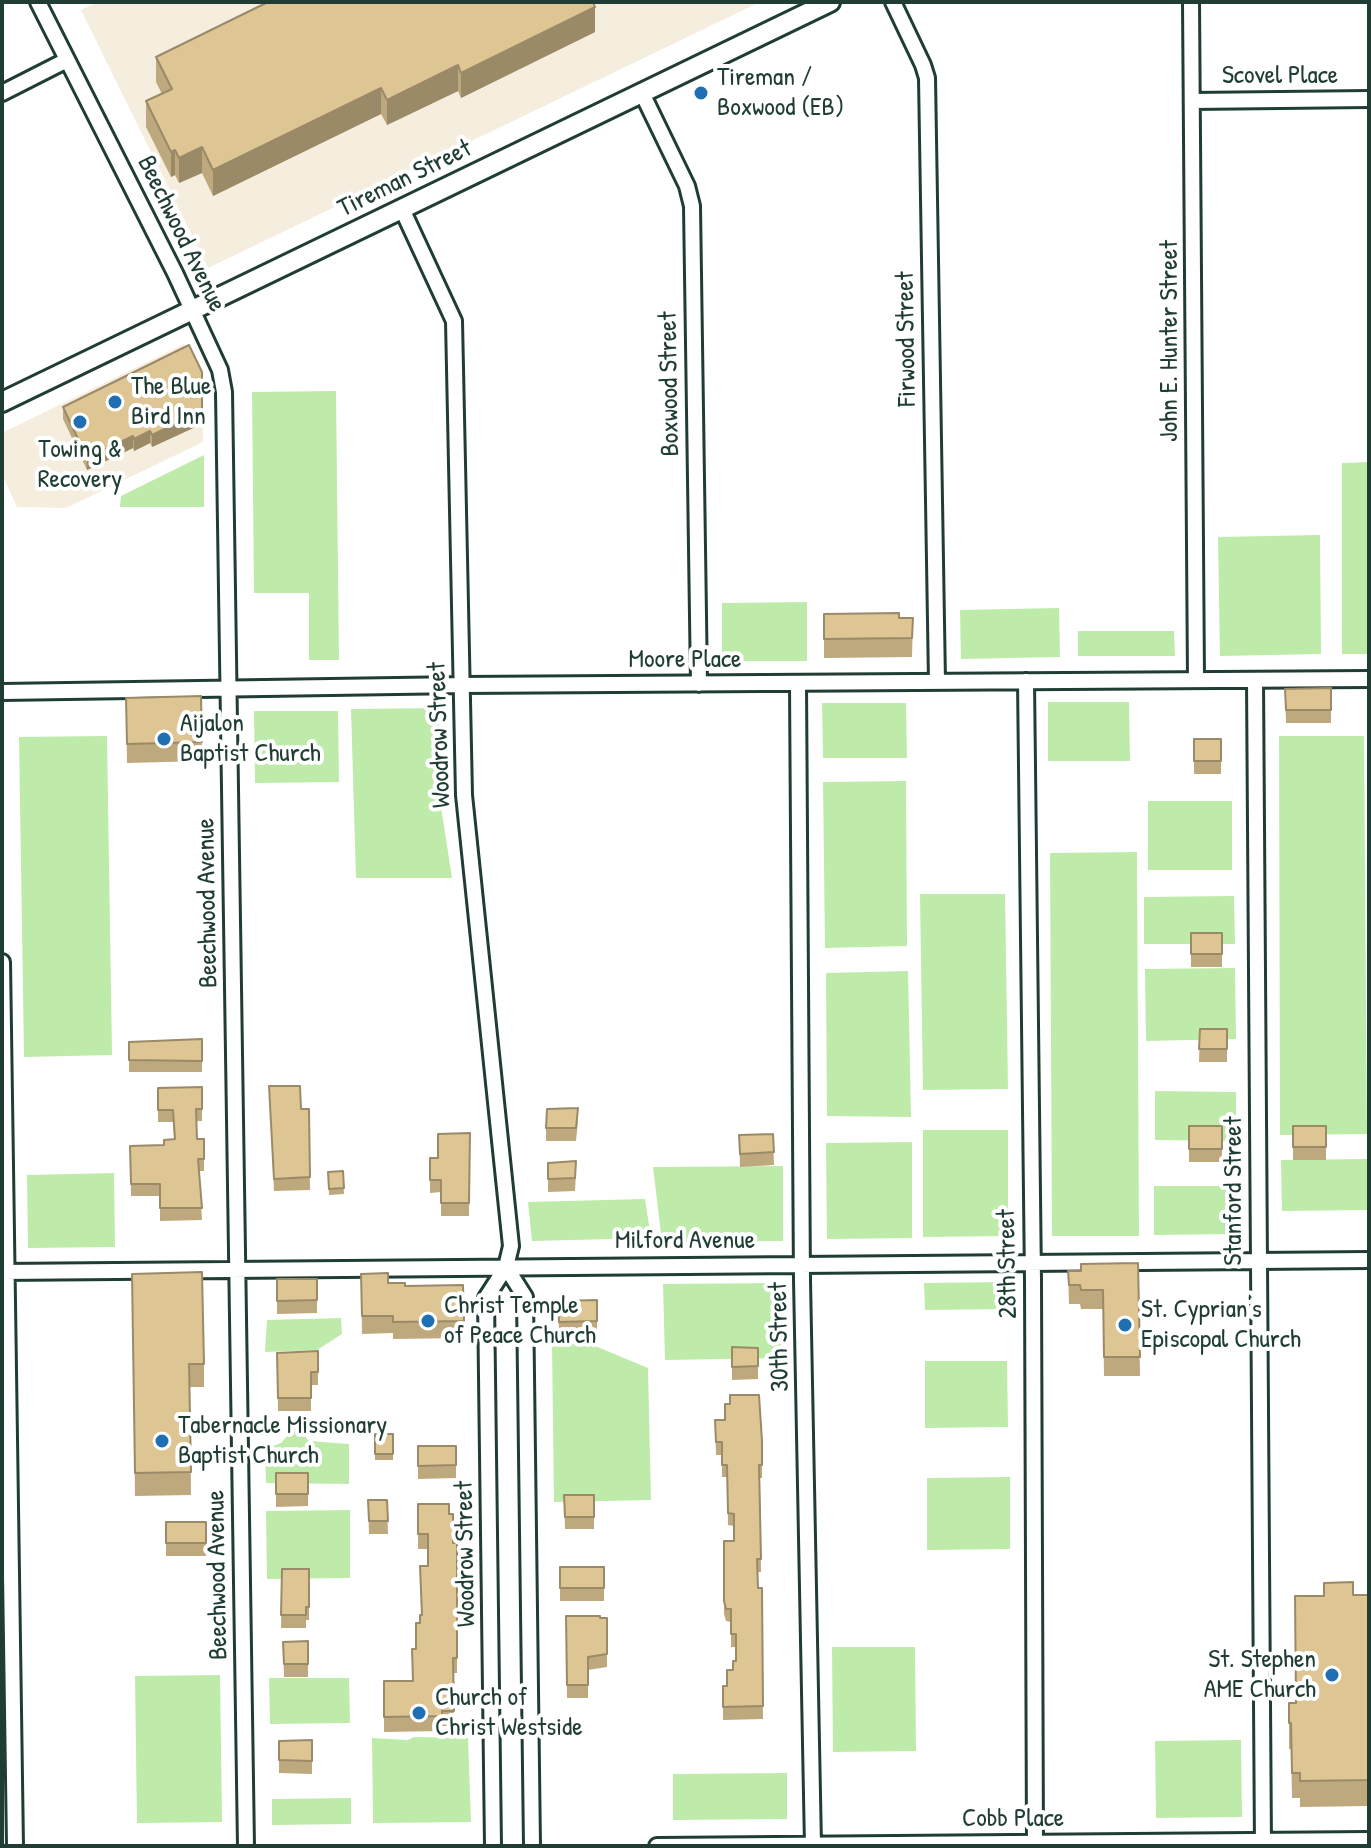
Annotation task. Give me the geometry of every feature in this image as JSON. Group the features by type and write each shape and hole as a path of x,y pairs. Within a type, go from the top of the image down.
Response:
{"street":[{"name":"Beechwood Avenue","path":"38,2 192,311 220,370 224,392 246,1846"},
{"name":"Tireman Street","path":"2,402 830,2"},
{"name":"Firwood Street","path":"893,2 927,78 937,682"},
{"name":"John E. Hunter Street","path":"1191,2 1196,680"},
{"path":"2,93 67,60"},
{"name":"Boxwood Street","path":"642,93 687,186 692,206 699,684"},
{"name":"Scovel Place","path":"1192,101 1369,99"},
{"name":"Woodrow Street","path":"402,209 454,321 464,795 510,1238 506,1267 486,1298 493,1846"},
{"name":"Moore Place","path":"2,692 462,685 1369,679"},
{"name":"Stanford Street","path":"1255,680 1263,1844"},
{"name":"28th Street","path":"1026,681 1035,1844"},
{"name":"30th Street","path":"798,684 803,1265 813,1845"},
{"path":"2,962 4,1272 15,1846"},
{"name":"Milford Avenue","path":"4,1272 1369,1260"},
{"path":"506,1267 525,1297 532,1846"},
{"name":"Cobb Place","path":"657,1846 1263,1844 1369,1840"}],"shaded area":[{"path":"98,2 760,2 208,268 81,10"},
{"path":"184,344 203,381 203,442 66,508 17,507 2,474 2,433"}],"green space":[{"path":"336,391 339,660 309,660 309,593 254,593 252,392"},
{"path":"204,455 204,507 120,507 121,496"},
{"path":"1369,462 1369,654 1342,654 1342,463"},
{"path":"1320,535 1321,654 1220,656 1218,537"},
{"path":"807,602 807,661 722,661 722,603"},
{"path":"1059,608 1060,657 961,659 960,610"},
{"path":"1078,631 1174,631 1175,656 1078,656"},
{"path":"1048,702 1129,702 1130,761 1048,761"},
{"path":"822,703 906,703 907,758 823,758"},
{"path":"439,708 441,807 452,878 356,878 351,709"},
{"path":"254,711 338,711 339,782 255,783"},
{"path":"107,736 112,1055 24,1057 19,737"},
{"path":"1279,736 1364,736 1367,1134 1280,1135"},
{"path":"906,781 907,946 825,948 823,782"},
{"path":"1148,801 1232,801 1232,870 1148,870"},
{"path":"1137,852 1139,1236 1052,1236 1050,853"},
{"path":"920,894 1005,894 1008,1089 923,1090"},
{"path":"1234,896 1235,944 1144,944 1144,897"},
{"path":"1235,968 1236,1039 1146,1041 1145,969"},
{"path":"908,971 911,1117 827,1116 826,973"},
{"path":"1155,1091 1236,1092 1236,1141 1155,1140"},
{"path":"923,1130 1008,1130 1008,1236 923,1237"},
{"path":"912,1142 912,1238 827,1239 826,1143"},
{"path":"1368,1159 1368,1210 1282,1211 1281,1160"},
{"path":"783,1166 783,1241 662,1242 653,1167"},
{"path":"114,1173 115,1247 28,1248 27,1175"},
{"path":"1154,1186 1236,1186 1236,1234 1154,1235"},
{"path":"645,1199 651,1238 532,1241 528,1202"},
{"path":"1007,1282 1008,1309 925,1310 924,1283"},
{"path":"783,1283 781,1358 665,1360 663,1284"},
{"path":"341,1318 342,1334 317,1350 265,1352 267,1320"},
{"path":"588,1343 648,1368 651,1500 554,1502 552,1344"},
{"path":"925,1361 1007,1361 1008,1427 925,1428"},
{"path":"287,1430 299,1430 309,1441 349,1444 349,1484 266,1483 265,1449 281,1443 287,1436"},
{"path":"1010,1477 1010,1549 927,1550 927,1478"},
{"path":"350,1510 350,1578 267,1579 266,1511"},
{"path":"832,1647 915,1647 916,1751 833,1752"},
{"path":"220,1675 222,1822 137,1823 135,1676"},
{"path":"269,1678 349,1678 350,1723 270,1724"},
{"path":"414,1737 468,1738 471,1822 373,1823 372,1738 408,1740"},
{"path":"1241,1740 1242,1817 1156,1818 1155,1741"},
{"path":"787,1773 787,1819 673,1820 673,1774"},
{"path":"351,1798 351,1824 272,1825 272,1799"}],"building":[{"path":"268,2 593,2 595,7 461,73 458,65 387,100 381,88 213,170 202,147 179,158 175,150 171,152 146,101 172,89 156,57"},
{"path":"189,345 202,372 202,411 152,435 150,431 134,439 133,436 87,458 63,407"},
{"path":"899,613 899,618 913,618 912,638 824,639 824,614"},
{"path":"1331,688 1331,710 1286,710 1285,689"},
{"path":"201,696 202,742 127,744 126,698"},
{"path":"1194,739 1221,739 1221,761 1194,761"},
{"path":"1191,933 1222,933 1222,954 1191,954"},
{"path":"1200,1029 1227,1029 1227,1049 1199,1049"},
{"path":"202,1039 202,1061 129,1060 129,1042"},
{"path":"269,1086 300,1086 301,1109 309,1109 310,1177 274,1179"},
{"path":"202,1087 202,1109 196,1109 197,1139 204,1139 204,1159 198,1159 202,1208 160,1208 160,1184 131,1184 130,1146 164,1145 164,1140 175,1139 173,1110 158,1110 158,1088"},
{"path":"578,1108 576,1128 546,1128 547,1109"},
{"path":"1189,1126 1222,1126 1222,1149 1189,1149"},
{"path":"1293,1126 1326,1126 1326,1147 1293,1147"},
{"path":"470,1133 469,1203 441,1203 441,1180 430,1180 430,1158 438,1158 438,1134"},
{"path":"773,1134 774,1152 740,1154 739,1135"},
{"path":"576,1161 575,1178 548,1179 548,1163"},
{"path":"343,1171 344,1188 329,1189 328,1172"},
{"name":"St. Cyprian's Episcopal Church","path":"1138,1263 1140,1357 1104,1357 1103,1290 1081,1290 1080,1285 1069,1285 1068,1271 1081,1271 1081,1264"},
{"path":"202,1272 204,1364 189,1364 191,1472 135,1473 132,1274"},
{"path":"388,1273 388,1283 405,1283 405,1286 463,1285 464,1321 393,1322 393,1316 362,1316 361,1274"},
{"path":"277,1279 317,1279 317,1300 277,1301"},
{"path":"597,1300 597,1321 559,1322 558,1301"},
{"path":"732,1347 758,1348 758,1366 732,1367"},
{"path":"318,1351 318,1372 311,1372 311,1398 278,1398 277,1353"},
{"path":"730,1395 759,1395 762,1441 762,1465 759,1465 761,1559 757,1559 758,1588 762,1588 763,1706 723,1707 727,1670 733,1670 733,1661 736,1661 736,1634 731,1634 731,1609 726,1609 724,1601 724,1541 734,1541 734,1514 728,1513 727,1465 722,1465 722,1442 716,1442 715,1420 725,1420 725,1404 730,1404"},
{"path":"375,1434 393,1434 393,1454 375,1454"},
{"path":"418,1446 456,1446 456,1465 418,1466"},
{"path":"276,1473 308,1473 308,1494 276,1494"},
{"path":"564,1495 594,1495 594,1517 565,1517"},
{"path":"368,1500 387,1500 388,1521 369,1521"},
{"path":"418,1504 449,1504 449,1514 453,1514 453,1543 457,1543 454,1711 442,1711 442,1716 384,1717 384,1681 413,1681 412,1649 416,1649 416,1623 420,1623 422,1615 420,1566 428,1566 428,1534 418,1534"},
{"path":"166,1522 206,1522 206,1543 166,1543"},
{"path":"560,1567 604,1567 604,1588 560,1588"},
{"path":"282,1569 309,1569 309,1607 306,1607 306,1615 281,1615"},
{"name":"St. Stephen AME Church","path":"1353,1582 1353,1595 1369,1595 1369,1780 1300,1781 1300,1773 1292,1773 1289,1723 1289,1703 1296,1703 1295,1596 1324,1596 1324,1583"},
{"path":"566,1616 607,1618 607,1654 588,1657 588,1685 567,1685"},
{"path":"308,1641 308,1664 284,1664 283,1642"},
{"path":"312,1740 312,1761 279,1760 279,1741"}],"place":[{"name":"Tireman / Boxwood (EB)","path":"701,93"},
{"name":"The Blue Bird Inn","path":"115,402"},
{"name":"Towing & Recovery","path":"80,422"},
{"name":"Aijalon Baptist Church","path":"164,739"},
{"name":"Christ Temple of Peace Church","path":"428,1321"},
{"name":"St. Cyprian's Episcopal Church","path":"1125,1325"},
{"name":"Tabernacle Missionary Baptist Church","path":"162,1441"},
{"name":"St. Stephen AME Church","path":"1332,1675"},
{"name":"Church of Christ Westside","path":"419,1713"}]}
